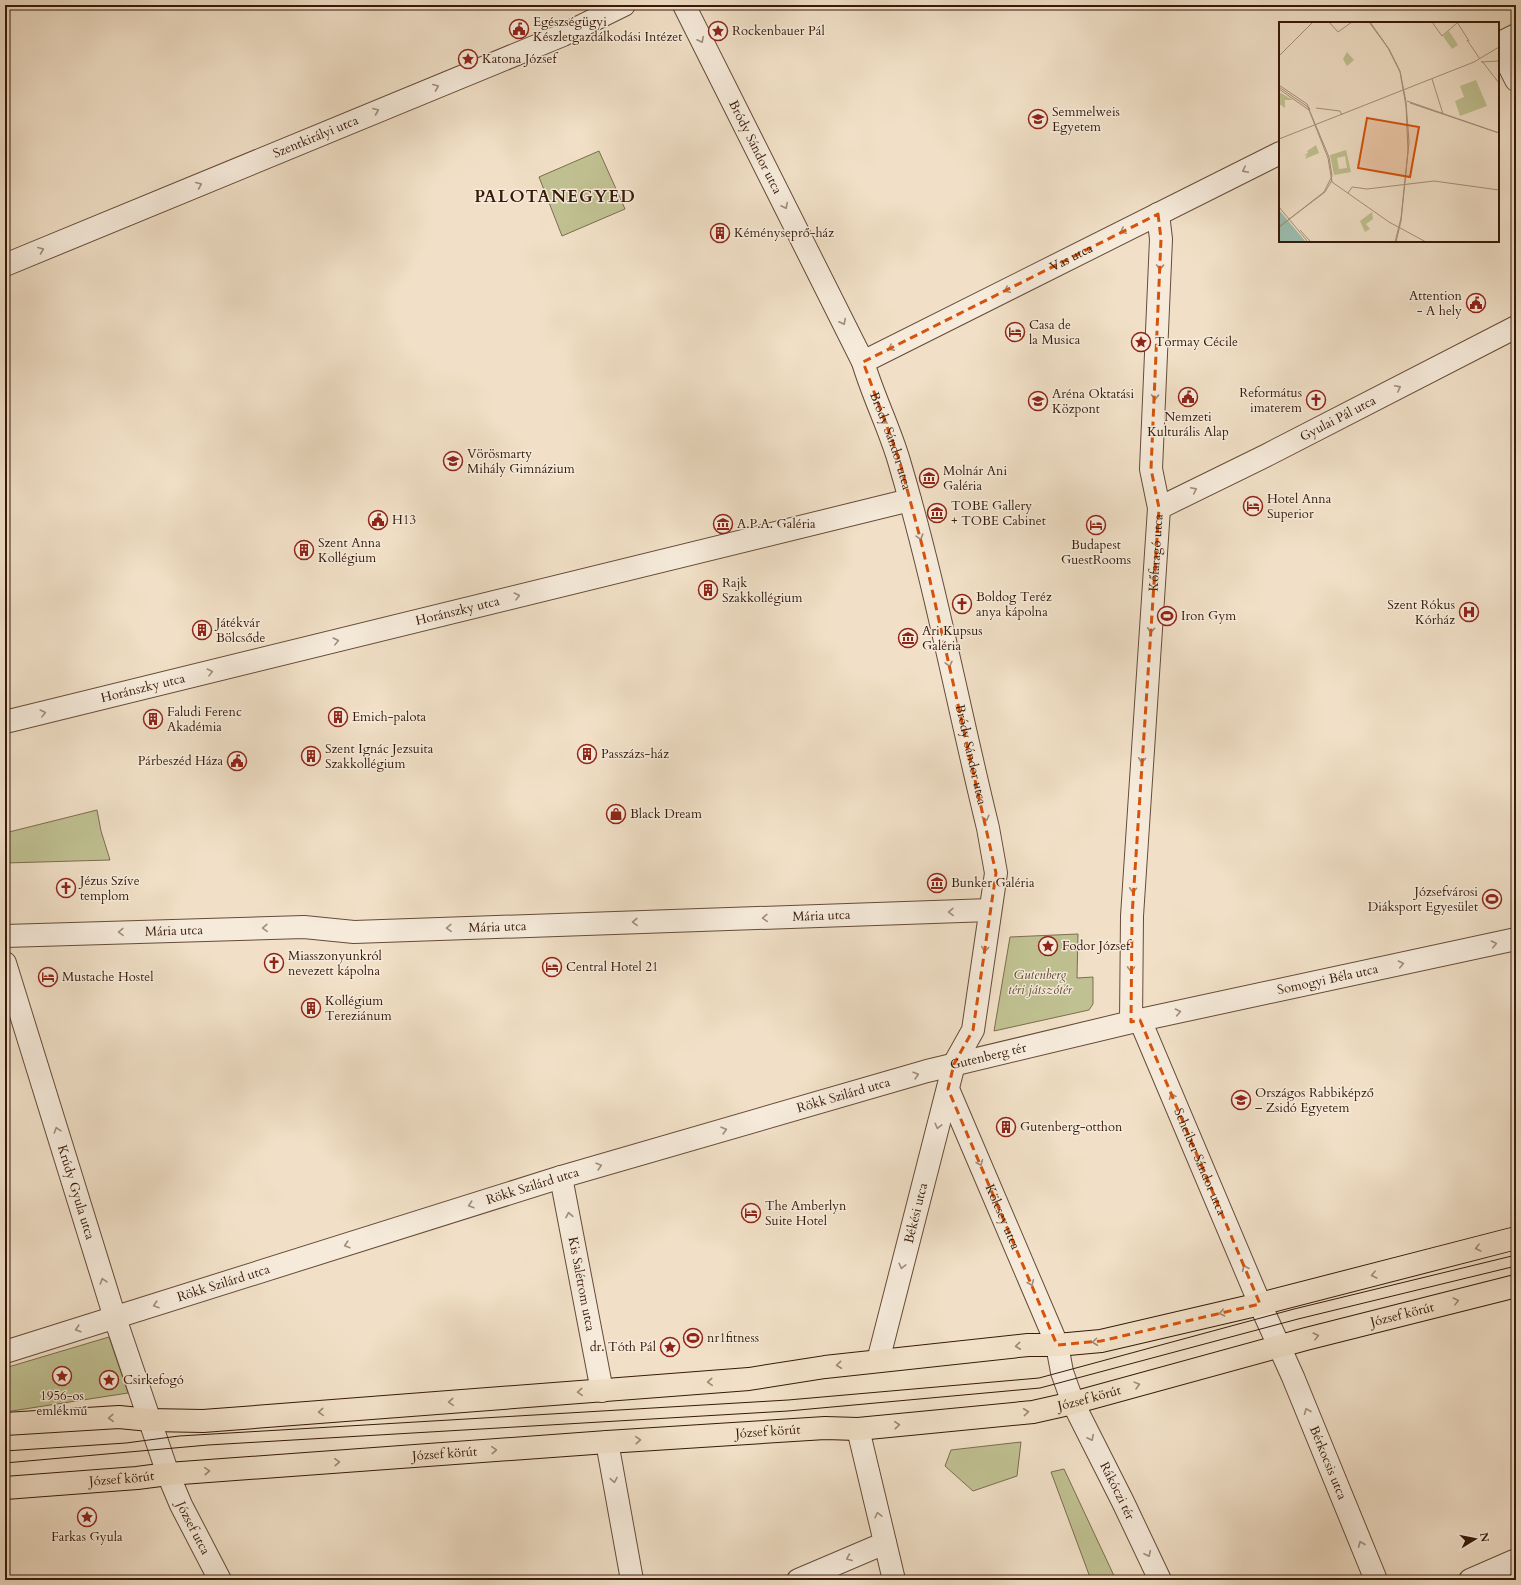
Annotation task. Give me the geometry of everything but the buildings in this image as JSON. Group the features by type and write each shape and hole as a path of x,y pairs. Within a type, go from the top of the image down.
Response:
{"main road":[{"path":"5,1424 119,1417 150,1420 203,1421 749,1379 825,1367 878,1361 1028,1345 1057,1345 1101,1341 1260,1304 1516,1238"},
{"name":"József körút","path":"5,1488 137,1478 168,1474 607,1442 825,1428 858,1428 1033,1412 1516,1286"}],"street":[{"name":"Szentkirályi utca","path":"5,265 563,35 624,5"},
{"name":"Bródy Sándor utca","path":"684,5 863,362 870,387 899,460 922,545 988,828 996,873 990,910"},
{"path":"1499,44 1516,35"},
{"path":"1499,46 1516,80"},
{"name":"Vas utca","path":"863,362 1279,154"},
{"name":"Kőfaragó utca","path":"1135,1021 1132,916 1159,508 1151,469 1161,239 1158,214"},
{"name":"Gyulai Pál utca","path":"1159,508 1267,455 1516,327"},
{"name":"Horánszky utca","path":"5,722 910,500"},
{"name":"Mária utca","path":"5,936 304,927 354,932 990,910"},
{"name":"Gutenberg tér","path":"954,1064 973,1030 990,910"},
{"name":"Somogyi Béla utca","path":"1135,1021 1516,939"},
{"name":"Krúdy Gyula utca","path":"5,964 115,1318 150,1420"},
{"name":"Gutenberg tér","path":"954,1064 1135,1021"},
{"name":"Scheiber Sándor utca","path":"1135,1021 1279,1347"},
{"name":"Békési utca","path":"878,1361 954,1064"},
{"name":"Rökk Szilárd utca","path":"115,1318 561,1177 954,1064"},
{"name":"Kölcsey utca","path":"948,1089 1057,1345 1062,1372 1072,1403"},
{"name":"Kis Salétrom utca","path":"561,1177 602,1390"},
{"path":"5,1352 115,1318"},
{"name":"Bérkocsis utca","path":"1279,1347 1376,1580"},
{"name":"Rákóczi tér","path":"1072,1403 1123,1502 1160,1580"},
{"name":"József utca","path":"150,1420 168,1474 181,1505 220,1580"},
{"path":"858,1428 894,1580"},
{"path":"607,1442 632,1580"},
{"path":"798,1580 885,1543"},
{"path":"1470,1580 1516,1560"}],"highlighted area":[{"path":"1158,214 1161,239 1151,469 1159,508 1132,916 1131,1022 1140,1020 1260,1304 1101,1341 1057,1345 948,1089 954,1064 973,1030 996,873 922,545 899,459 863,362"}],"green space":[{"path":"599,151 625,209 562,236 539,177"},
{"path":"97,810 101,831 110,860 5,863 5,833"},
{"name":"Gutenberg téri játszótér","path":"1078,934 1077,978 1093,977 1093,1004 1089,1010 994,1031 1010,937"},
{"path":"109,1337 128,1393 5,1412 5,1368"},
{"path":"1021,1442 1017,1476 973,1491 945,1466 951,1450"},
{"path":"1064,1469 1116,1580 1091,1580 1051,1472"}],"tram line":[{"path":"5,1451 126,1443 179,1436 788,1400 1039,1378 1294,1309 1516,1255"},
{"path":"5,1463 208,1445 788,1411 1040,1388 1298,1319 1516,1266"}],"place":[{"name":"Egészségügyi Készletgazdálkodási Intézet","path":"519,29"},
{"name":"Rockenbauer Pál","path":"718,31"},
{"name":"Katona József","path":"468,59"},
{"name":"Semmelweis Egyetem","path":"1038,119"},
{"name":"Kéményseprő-ház","path":"720,233"},
{"name":"Attention - A hely","path":"1476,303"},
{"name":"Casa de la Musica","path":"1015,332"},
{"name":"Tormay Cécile","path":"1141,342"},
{"name":"Nemzeti Kulturális Alap","path":"1188,397"},
{"name":"Református imaterem","path":"1316,400"},
{"name":"Aréna Oktatási Központ","path":"1038,401"},
{"name":"Vörösmarty Mihály Gimnázium","path":"453,461"},
{"name":"Molnár Ani Galéria","path":"929,478"},
{"name":"Hotel Anna Superior","path":"1253,506"},
{"name":"TOBE Gallery + TOBE Cabinet","path":"937,513"},
{"name":"H13","path":"378,520"},
{"name":"A.P.A. Galéria","path":"723,524"},
{"name":"Budapest GuestRooms","path":"1096,525"},
{"name":"Szent Anna Kollégium","path":"304,550"},
{"name":"Rajk Szakkollégium","path":"708,590"},
{"name":"Boldog Teréz anya kápolna","path":"962,604"},
{"name":"Szent Rókus Kórház","path":"1469,612"},
{"name":"Iron Gym","path":"1167,616"},
{"name":"Játékvár Bölcsőde","path":"202,630"},
{"name":"Ari Kupsus Galéria","path":"908,638"},
{"name":"Emich-palota","path":"338,717"},
{"name":"Faludi Ferenc Akadémia","path":"153,719"},
{"name":"Passzázs-ház","path":"587,754"},
{"name":"Szent Ignác Jezsuita Szakkollégium","path":"311,756"},
{"name":"Párbeszéd Háza","path":"237,761"},
{"name":"Black Dream","path":"616,814"},
{"name":"Bunker Galéria","path":"937,883"},
{"name":"Jézus Szíve templom","path":"66,888"},
{"name":"Józsefvárosi Diáksport Egyesület","path":"1492,899"},
{"name":"Fodor József","path":"1048,946"},
{"name":"Miasszonyunkról nevezett kápolna","path":"274,963"},
{"name":"Central Hotel 21","path":"552,967"},
{"name":"Mustache Hostel","path":"48,977"},
{"name":"Kollégium Tereziánum","path":"311,1008"},
{"name":"Országos Rabbiképző – Zsidó Egyetem","path":"1241,1100"},
{"name":"Gutenberg-otthon","path":"1006,1127"},
{"name":"The Amberlyn Suite Hotel","path":"751,1213"},
{"name":"nr1fitness","path":"693,1338"},
{"name":"dr. Tóth Pál","path":"670,1347"},
{"name":"1956-os emlékmű","path":"62,1376"},
{"name":"Csirkefogó","path":"109,1380"},
{"name":"Farkas Gyula","path":"87,1517"}],"district":[{"name":"PALOTANEGYED","path":"555,196"}]}
